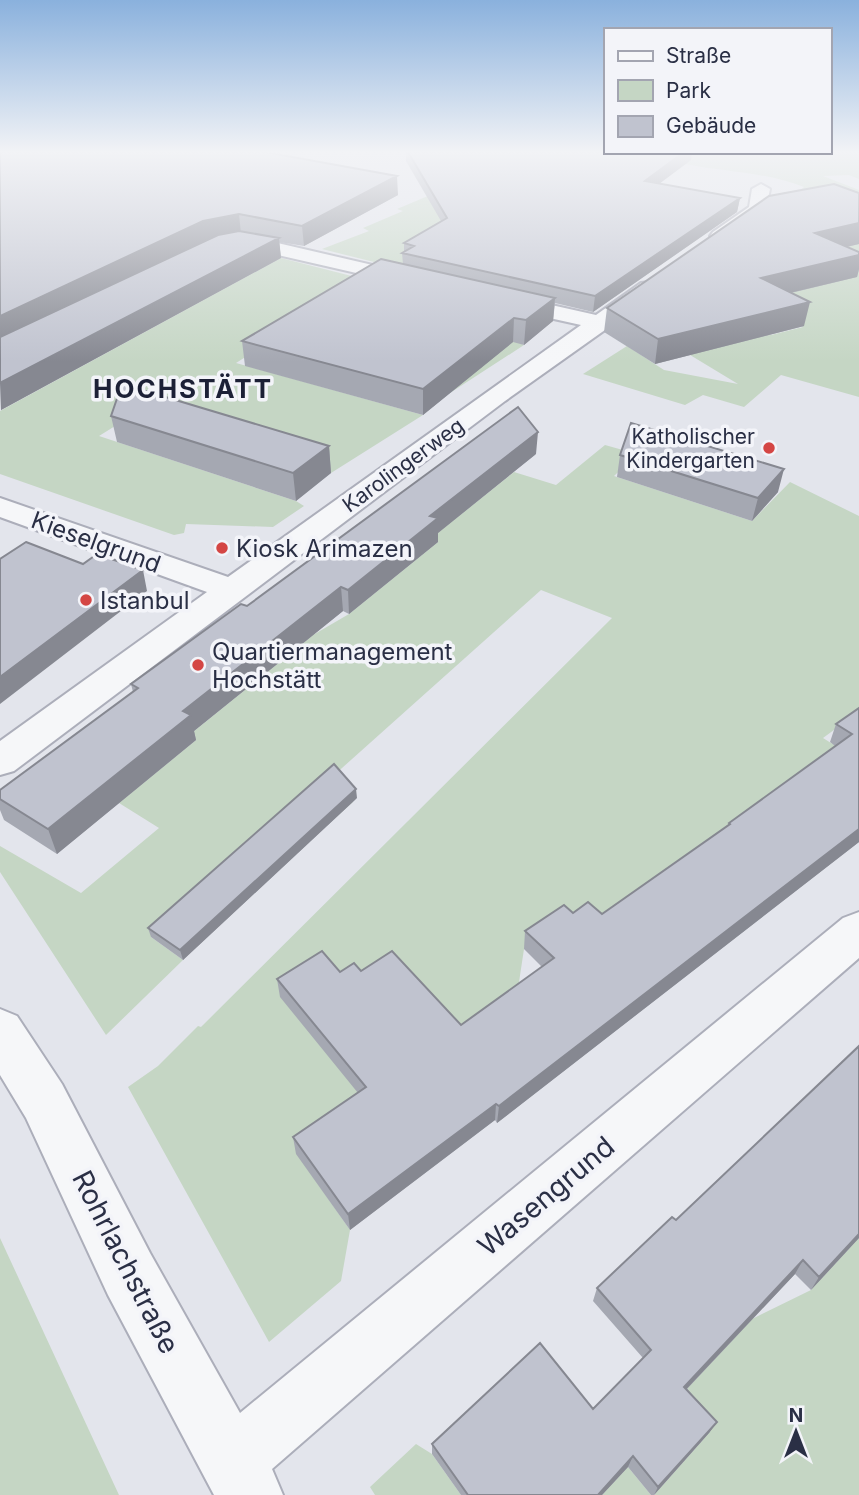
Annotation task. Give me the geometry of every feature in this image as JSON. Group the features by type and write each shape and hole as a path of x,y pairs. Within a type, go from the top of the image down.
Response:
{"street":[{"path":"702,249 740,222"},
{"path":"214,248 241,243 256,244 430,284"},
{"name":"Karolingerweg","path":"0,761 670,272"},
{"path":"481,296 600,323"},
{"name":"Kieselgrund","path":"0,507 232,590"},
{"name":"Wasengrund","path":"241,1478 859,931"},
{"name":"Rohrlachstraße","path":"0,1031 44,1101 129,1274 241,1478"}],"green space":[{"path":"378,222 484,222 406,270 322,249 369,231 363,228"},
{"path":"859,234 859,397 781,375 744,407 703,395 685,405 583,374 627,346 664,370 738,384 662,338 771,335 803,327 728,286 783,242"},
{"path":"281,258 379,283 524,345 450,393 266,344 236,363 423,415 331,473 136,413 99,436 296,501 304,506 273,527 186,524 184,533 174,535 0,474 0,411"},
{"path":"605,445 637,454 614,476 752,521 790,482 859,516 859,721 842,724 823,738 855,758 599,932 524,949 516,1002 297,1154 350,1230 341,1281 269,1342 128,1087 158,1066 198,1026 201,1027 612,618 541,590 323,785 353,802 323,829 292,811 151,937 183,960 106,1035 0,872 0,846 81,893 159,828 119,803 196,740 188,736 313,635 349,614 438,542 430,539 514,472 556,485"},
{"path":"0,1238 119,1495 0,1495"},
{"path":"859,1238 859,1495 654,1495 709,1433 678,1398 752,1319 811,1290"},
{"path":"416,1444 432,1454 461,1495 375,1495 370,1487"},
{"path":"628,1467 651,1495 602,1495"}],"building":[{"path":"0,222 201,222 0,316"},
{"path":"280,222 310,222 302,226"},
{"path":"441,222 705,222 595,296 402,253 414,246 404,243"},
{"path":"732,222 859,222 815,233 859,252 859,255 761,278 810,302 658,339 607,308"},
{"path":"239,231 279,238 0,383 0,337 218,235"},
{"path":"381,259 555,298 526,320 514,318 423,389 242,341"},
{"path":"122,384 329,446 293,473 111,416"},
{"path":"518,407 538,432 430,516 438,518 348,590 341,587 183,711 191,715 48,829 0,799 0,790 138,688 131,684 241,604 247,606"},
{"path":"631,423 784,469 758,498 620,455"},
{"path":"26,542 83,564 97,554 143,570 0,677 0,559"},
{"path":"859,708 859,829 499,1106 496,1104 348,1214 293,1137 366,1087 277,979 322,951 340,972 354,963 361,971 392,951 461,1025 554,958 525,931 564,905 573,913 588,902 602,914 852,734 836,724"},
{"path":"334,764 356,789 180,950 148,928"},
{"path":"859,1046 859,1234 819,1277 803,1260 684,1387 717,1422 658,1487 633,1456 598,1495 468,1495 432,1444 540,1343 593,1409 651,1350 597,1288 672,1217 676,1220"}],"place":[{"name":"Katholischer Kindergarten","path":"769,448"},
{"name":"Kiosk Arimazen","path":"222,548"},
{"name":"Istanbul","path":"86,600"},
{"name":"Quartiermanagement Hochstätt","path":"198,665"}],"district":[{"name":"HOCHSTÄTT","path":"183,388"}]}
